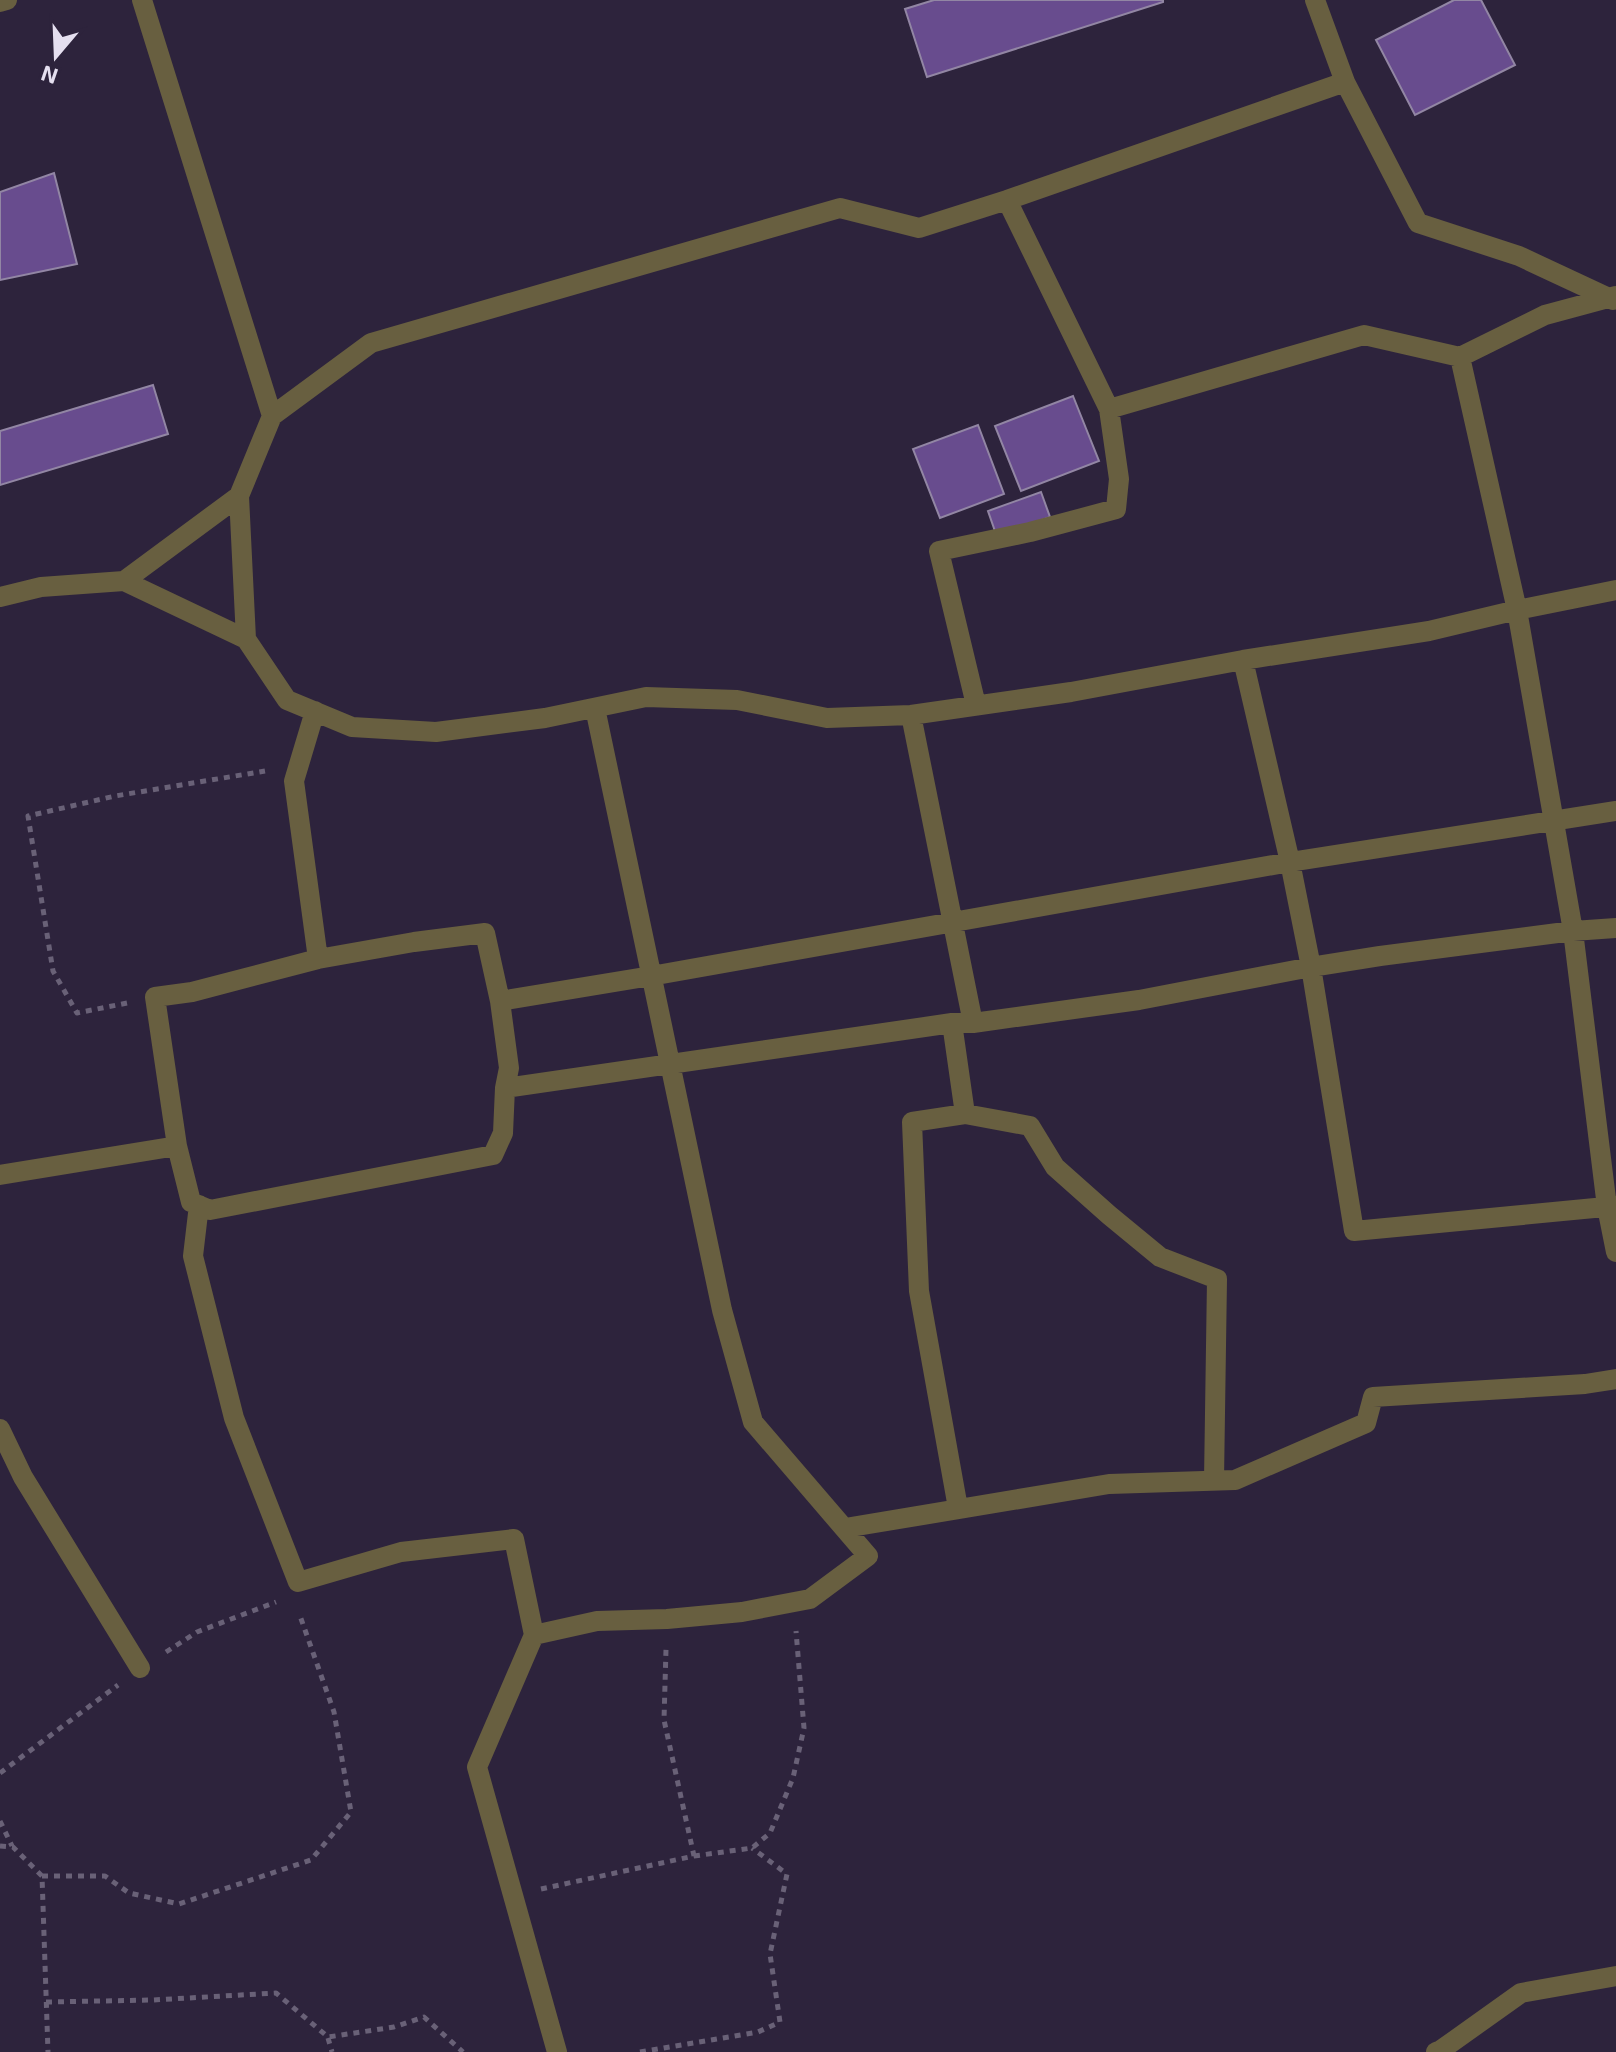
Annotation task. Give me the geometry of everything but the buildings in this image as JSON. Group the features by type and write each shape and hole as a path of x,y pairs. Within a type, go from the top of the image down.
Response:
{"street":[{"path":"0,2 7,0"},
{"path":"142,0 272,416"},
{"path":"1315,0 1345,82 1418,223 1519,256 1614,298"},
{"path":"246,639 239,496 272,416 371,343 840,208 919,228 1345,82"},
{"path":"976,705 939,551 1030,532 1116,509 1119,479 1109,409 1007,200"},
{"path":"1109,409 1364,335 1460,357 1545,315 1614,298"},
{"path":"1460,357 1517,610 1573,931 1616,1252"},
{"path":"124,581 239,496"},
{"path":"0,597 41,587 124,581 246,639 287,700 352,727 436,732 545,718 646,697 737,700 827,718 911,715 1071,692 1243,660 1429,631 1616,590"},
{"path":"1243,660 1311,967 1354,1231 1612,1206"},
{"path":"534,1635 597,1621 742,1612 810,1599 868,1556 753,1422 722,1310 595,708"},
{"path":"315,711 294,781 318,959"},
{"path":"911,715 973,1023"},
{"path":"500,1001 1290,862 1616,811"},
{"path":"505,1088 952,1023 973,1023 1139,1000 1311,967 1573,931 1616,928"},
{"path":"485,933 500,1001 509,1068 503,1133 493,1155 210,1210 191,1202 177,1146 155,997 192,992 318,959 485,933"},
{"path":"952,1023 965,1114"},
{"path":"958,1508 919,1291 912,1122 965,1114 1030,1126 1055,1167 1160,1257 1217,1279 1214,1480"},
{"path":"0,1175 177,1146"},
{"path":"199,1205 193,1256 234,1418 298,1582 401,1552 514,1539 534,1635 477,1767 557,2052"},
{"path":"845,1528 1109,1484 1235,1480 1366,1423 1373,1397 1585,1384 1616,1379"},
{"path":"0,1429 23,1477 140,1668"},
{"path":"1436,2052 1521,1993 1616,1976"}],"path":[{"path":"155,997 77,1013 53,971 28,816 115,796 298,765"},
{"path":"513,1895 694,1856 752,1848 770,1833 793,1778 804,1728 793,1602"},
{"path":"42,1876 105,1876 129,1893 179,1904 311,1860 351,1812 334,1712 298,1610"},
{"path":"667,1619 664,1720 694,1856"},
{"path":"0,1821 13,1847 42,1876 48,2052"},
{"path":"0,1846 13,1847"},
{"path":"640,2052 758,2032 780,2022 770,1954 787,1874 752,1848"},
{"path":"46,2002 276,1993 328,2037 332,2052"},
{"path":"328,2037 394,2027 424,2017 463,2052"}]}
